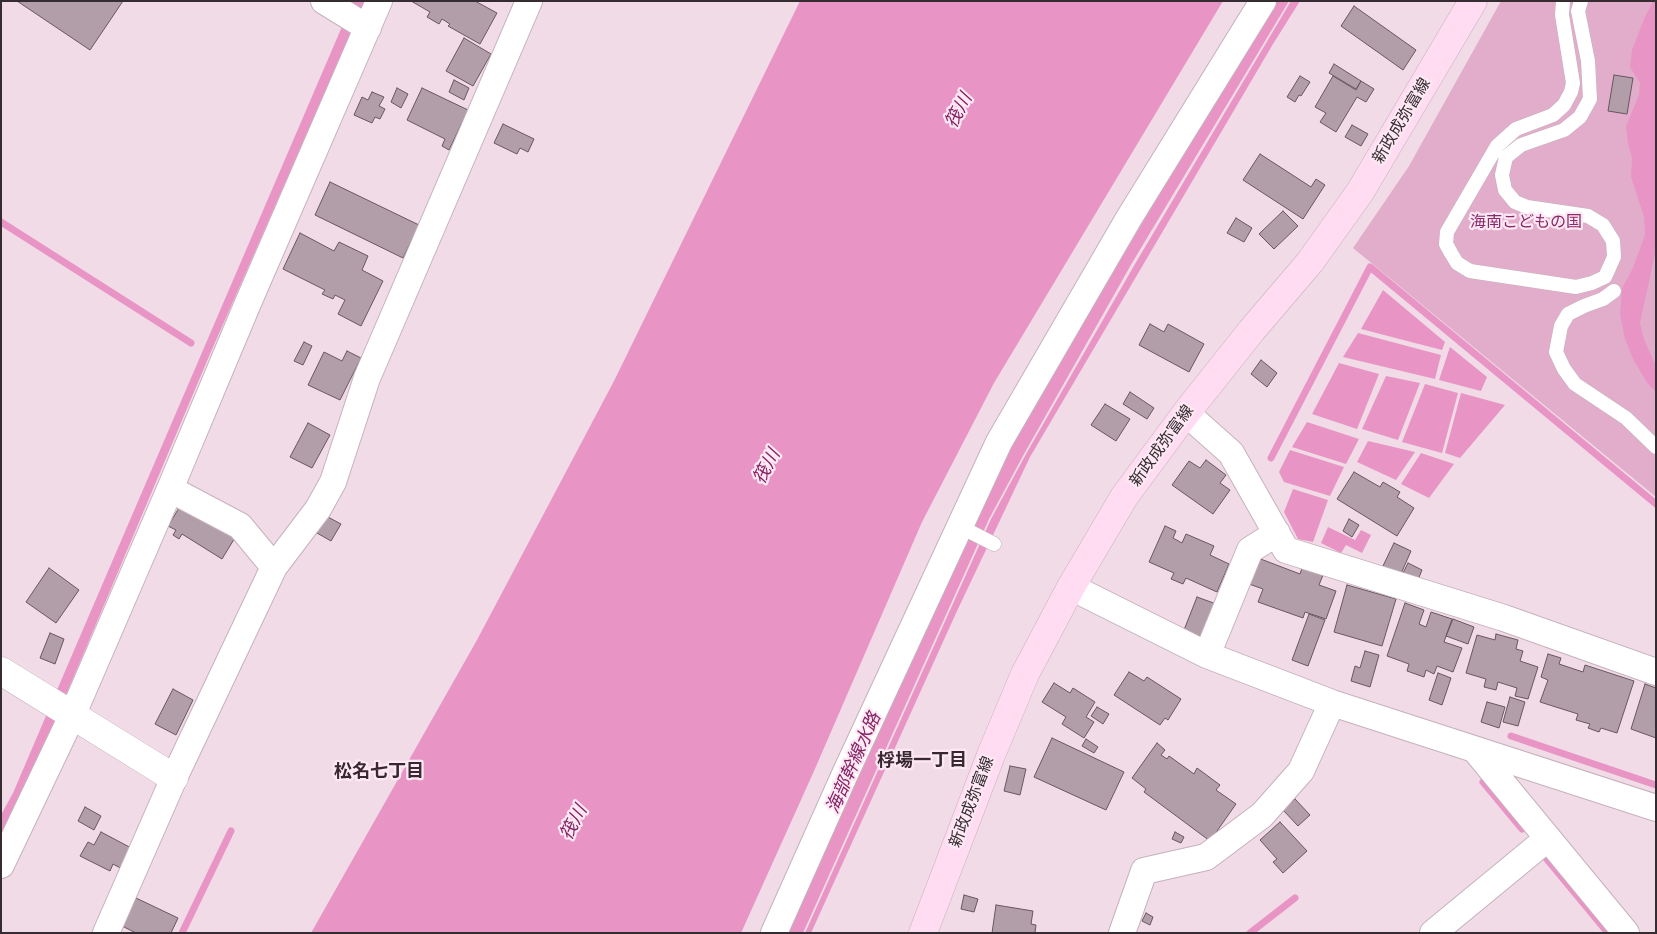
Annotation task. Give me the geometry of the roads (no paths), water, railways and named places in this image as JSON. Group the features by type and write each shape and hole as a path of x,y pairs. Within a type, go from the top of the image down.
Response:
{"main road":[{"name":"新政成弥富線","path":"923,933 1024,674 1071,587 1124,497 1186,413 1252,330 1310,262 1360,192 1473,1"}],"street":[{"path":"1,865 61,709 170,489 248,303 350,17 379,1"},
{"path":"106,933 174,778 274,567 318,509 333,482 366,378 529,1"},
{"path":"774,933 962,527 999,442 1129,218 1263,1"},
{"path":"1186,413 1231,453 1286,550 1504,618 1656,672"},
{"path":"170,489 240,526 274,567"},
{"path":"1208,655 1250,550 1277,533"},
{"path":"1071,587 1208,655 1332,703 1656,808"},
{"path":"1,671 174,778"},
{"path":"1122,933 1144,871 1206,857 1262,815 1301,771 1332,703"},
{"path":"1476,751 1626,933"},
{"path":"1432,933 1547,839"}],"lane":[{"path":"1563,1 1562,15 1573,83 1572,92 1564,106 1553,115 1516,129 1497,146 1447,232 1446,244 1457,263 1470,271 1576,287 1605,277 1614,257 1613,240 1603,225 1588,216 1527,207 1515,202 1505,190 1502,175 1506,157 1521,145 1564,130 1580,117 1590,99 1588,61 1578,10 1581,1"},
{"path":"1614,291 1603,299 1568,314 1561,326 1556,352 1564,369 1575,384 1626,418 1656,447"},
{"path":"962,527 993,543"}],"water":[{"path":"353,1 365,1 210,354 47,740 1,835 1,815 13,793"},
{"name":"筏川","path":"800,1 1223,1 994,383 922,522 814,771 741,933 311,933 477,640 614,381"},
{"path":"1274,1 1289,1 1132,263 989,519 803,933 788,933 940,595 1011,444"},
{"path":"1291,1 1300,1 1030,457 957,611 811,933 805,933 991,519 1135,264"},
{"path":"1653,1 1656,1 1656,249 1640,323 1644,339 1656,366 1656,392 1648,384 1634,361 1625,339 1620,314 1622,288 1632,270 1645,235 1644,217 1631,177 1632,158 1626,126 1639,95 1640,83 1630,67 1632,50"},
{"path":"1383,290 1445,342 1442,350 1361,329"},
{"path":"1358,333 1441,355 1435,379 1343,357"},
{"path":"1450,347 1487,377 1481,391 1439,380"},
{"path":"1339,363 1379,374 1357,429 1312,414"},
{"path":"1386,376 1420,383 1398,440 1362,429"},
{"path":"1425,384 1458,393 1442,453 1402,442"},
{"path":"1461,393 1505,405 1460,458 1445,453"},
{"path":"1307,422 1359,439 1346,464 1292,447"},
{"path":"1368,441 1415,452 1396,480 1357,462"},
{"path":"1290,450 1344,467 1330,496 1284,482 1279,472"},
{"path":"1421,453 1454,464 1429,498 1401,484"},
{"path":"1293,489 1328,500 1313,542 1298,539 1284,512"},
{"path":"1328,527 1355,540 1361,530 1371,535 1362,553 1346,545 1341,553 1321,543"}],"waterway":[{"path":"1,222 191,343"},
{"path":"1271,458 1370,267 1656,504"},
{"path":"1511,736 1656,785"},
{"path":"1483,782 1522,829"},
{"path":"182,933 231,831"},
{"path":"1546,858 1608,933"},
{"path":"1250,933 1295,898"}],"district":[{"name":"桴場一丁目","path":"922,761"},
{"name":"松名七丁目","path":"379,772"}],"park label":[{"name":"海南こどもの国","path":"1526,223"}],"water label":[{"name":"海部幹線水路","path":"854,763"}]}
